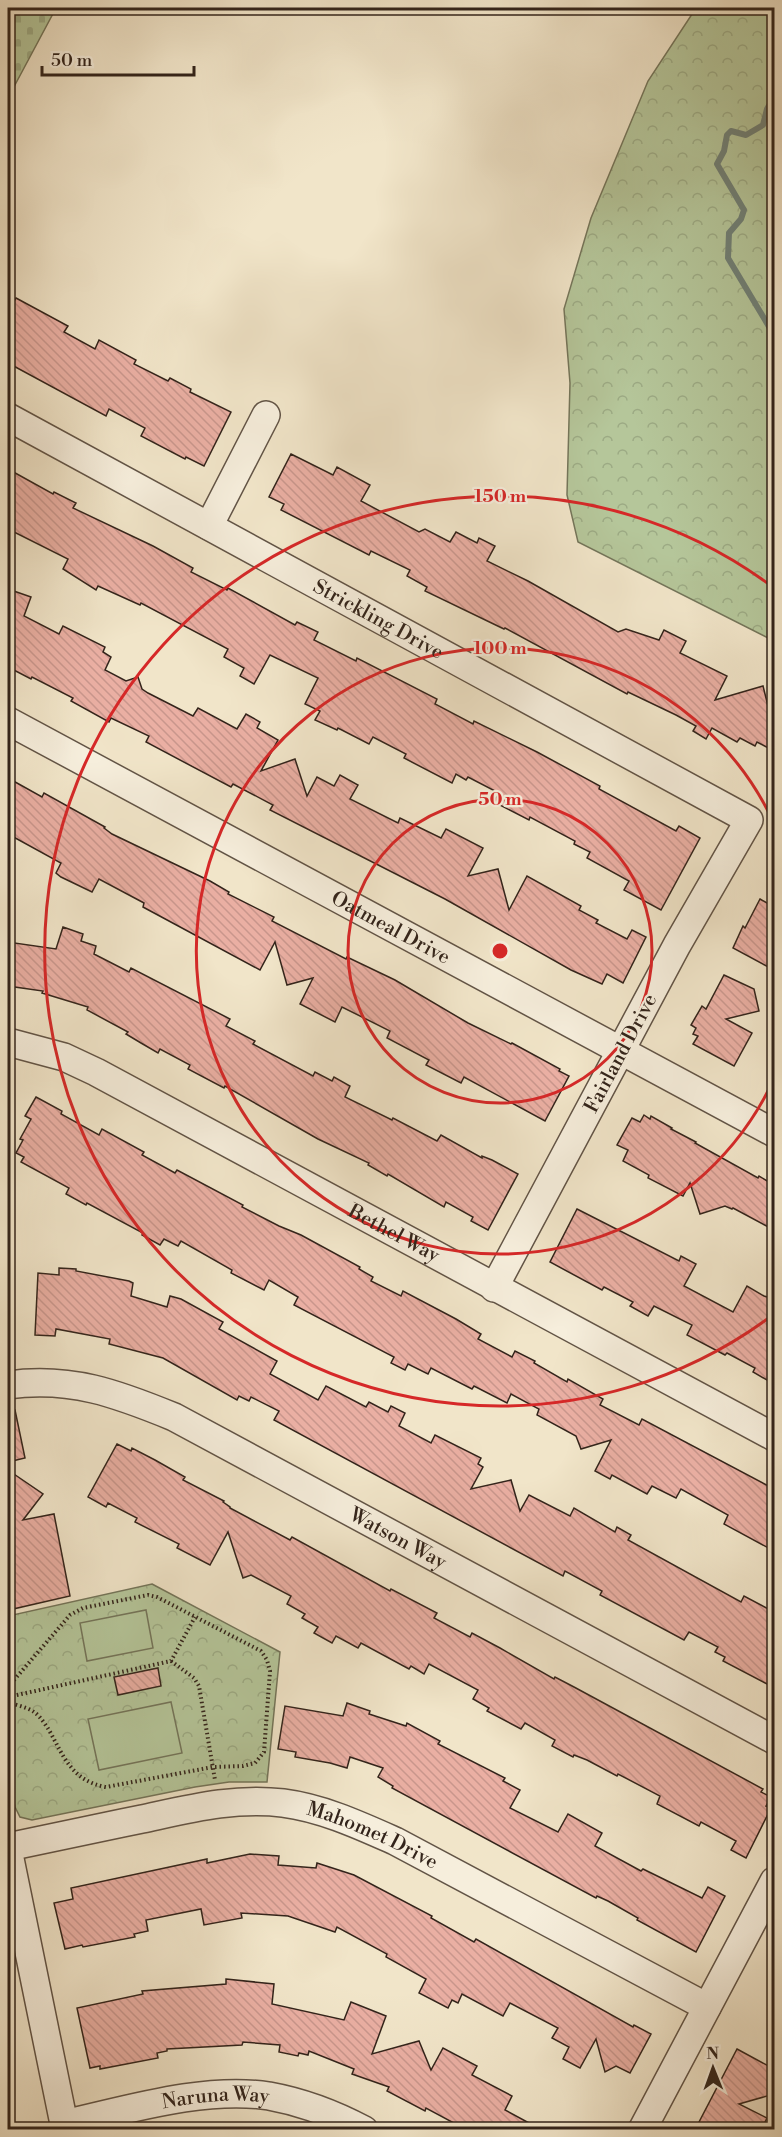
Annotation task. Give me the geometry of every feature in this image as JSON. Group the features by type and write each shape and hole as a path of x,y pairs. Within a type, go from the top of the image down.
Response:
{"street":[{"path":"209,526 266,415"},
{"name":"Strickling Drive","path":"8,417 749,820"},
{"name":"Oatmeal Drive","path":"8,721 774,1133"},
{"name":"Fairland Drive","path":"495,1288 677,945 749,820"},
{"name":"Bethel Way","path":"8,1042 64,1057 96,1072 774,1437"},
{"name":"Watson Way","path":"8,1385 58,1383 96,1388 135,1401 174,1418 774,1740"},
{"name":"Mahomet Drive","path":"8,1848 206,1805 244,1801 283,1803 319,1811 358,1824 395,1841 707,2007"},
{"name":"Naruna Way","path":"8,1848 64,2124 188,2098 231,2095 267,2096 310,2106 364,2130"},
{"path":"642,2130 774,1881"}],"path":[{"path":"8,1687 70,1615 82,1608 148,1595 157,1597 261,1651 270,1671 264,1752 255,1763 243,1766 213,1767 106,1787 94,1785 80,1778 71,1768 44,1723 33,1711 8,1702"},
{"path":"171,1661 195,1617"},
{"path":"8,1696 171,1661 194,1678 199,1686 214,1780"}],"green space":[{"path":"8,8 56,8 8,98"},
{"path":"696,8 774,8 774,641 578,542 567,495 570,383 564,309 591,218 648,81"},
{"path":"152,1584 280,1652 267,1782 229,1782 32,1820 20,1817 15,1807 8,1774 8,1616"},
{"path":"146,1610 153,1648 87,1661 80,1623"},
{"path":"171,1702 182,1753 99,1770 88,1719"}],"building":[{"path":"16,298 68,326 64,332 95,349 99,340 136,360 134,364 168,381 170,378 191,389 190,392 231,412 204,466 186,457 185,459 141,436 145,428 109,409 106,416 8,363 8,303 12,305"},
{"path":"291,454 333,475 337,467 370,485 361,501 419,532 425,529 450,542 456,532 477,543 479,538 495,546 487,561 528,581 618,632 626,629 659,640 664,630 686,641 680,653 727,676 715,700 763,686 774,730 774,751 757,742 755,746 740,738 737,742 712,728 706,739 693,731 696,726 676,715 628,692 627,694 505,628 425,591 427,587 407,576 410,570 371,551 369,555 281,510 284,504 269,497"},
{"path":"8,469 53,494 54,492 76,503 73,508 193,568 191,572 227,590 228,588 295,625 297,622 318,632 314,640 356,661 357,658 437,699 435,704 473,724 474,721 537,752 676,831 679,826 700,838 661,910 624,890 629,881 587,858 590,852 574,844 575,841 530,817 529,820 494,802 499,793 468,777 466,780 456,774 452,783 404,758 406,754 373,737 369,744 338,728 337,730 315,720 320,711 305,704 318,678 270,655 254,684 240,676 244,668 224,657 228,649 141,603 140,605 98,586 96,590 63,569 68,559 8,529"},
{"path":"8,589 31,597 24,616 59,634 63,626 105,647 103,652 111,657 105,670 126,681 138,677 142,689 148,693 193,716 198,708 237,729 246,714 260,722 257,728 278,740 261,771 295,759 307,796 317,777 334,786 340,775 358,785 350,799 398,823 400,818 441,838 446,829 483,848 468,876 498,869 509,910 527,876 581,906 579,910 598,920 596,923 627,939 632,930 646,937 623,983 607,974 602,984 571,970 445,899 270,810 273,805 233,784 231,787 146,742 149,736 111,718 109,722 71,701 73,698 8,667"},
{"path":"8,778 42,797 44,793 105,827 112,834 210,881 229,892 228,894 274,917 272,921 346,959 347,957 395,980 468,1023 560,1069 559,1071 569,1076 545,1121 464,1077 461,1083 426,1065 429,1060 387,1038 390,1031 342,1007 335,1022 300,1004 313,978 287,985 275,942 260,970 143,907 144,903 99,879 92,892 61,877 56,873 61,863 8,834"},
{"path":"760,899 774,907 774,970 733,948 743,926 745,928"},
{"path":"63,927 83,934 81,941 96,946 94,954 129,972 131,968 230,1019 226,1026 255,1041 253,1044 313,1076 315,1072 332,1081 334,1077 350,1086 345,1097 437,1141 441,1135 482,1158 482,1156 492,1160 518,1174 488,1230 471,1221 473,1217 446,1202 444,1207 368,1165 369,1163 318,1139 225,1086 224,1088 188,1069 190,1065 160,1049 158,1053 126,1034 128,1032 87,1010 88,1007 42,993 43,991 8,986 8,942 56,949"},
{"path":"724,975 754,989 759,1011 726,1019 752,1033 734,1066 693,1044 698,1036 693,1034 696,1028 691,1025 702,1006 706,1009"},
{"path":"36,1097 99,1135 102,1129 144,1152 142,1155 175,1173 177,1170 243,1205 242,1207 360,1267 359,1269 373,1277 371,1281 401,1296 403,1291 456,1319 481,1334 478,1339 512,1357 515,1351 567,1382 568,1379 603,1399 600,1405 639,1425 642,1419 774,1489 774,1551 724,1524 728,1515 681,1489 676,1498 652,1486 647,1494 612,1475 610,1479 595,1471 611,1440 581,1449 576,1436 537,1415 539,1409 511,1394 507,1403 474,1386 472,1389 431,1368 428,1374 408,1364 405,1370 391,1363 394,1357 294,1305 298,1297 269,1280 264,1290 231,1273 232,1270 181,1241 178,1246 164,1239 160,1245 142,1235 143,1233 66,1194 69,1188 21,1162 24,1157 16,1153 23,1140 20,1139 31,1119 25,1116"},
{"path":"644,1115 650,1119 651,1116 695,1143 774,1185 774,1230 725,1206 700,1214 690,1183 683,1196 648,1178 649,1175 623,1161 628,1150 617,1145 632,1118 640,1122"},
{"path":"577,1209 679,1261 681,1256 696,1264 684,1286 733,1312 747,1286 774,1299 774,1384 753,1372 755,1368 687,1335 692,1325 654,1306 648,1316 630,1306 633,1302 604,1287 602,1290 550,1262"},
{"path":"59,1268 76,1269 76,1271 129,1281 133,1283 131,1296 167,1307 170,1296 181,1299 223,1322 219,1329 277,1361 270,1374 318,1400 326,1386 366,1407 369,1402 388,1412 391,1406 405,1413 399,1426 431,1443 435,1435 481,1458 478,1464 483,1467 471,1489 511,1480 520,1511 529,1495 570,1516 574,1508 615,1532 617,1527 631,1535 628,1540 741,1602 744,1596 774,1612 774,1670 767,1684 723,1661 725,1657 715,1652 718,1647 689,1632 684,1640 600,1595 602,1591 565,1571 563,1576 274,1420 279,1411 251,1397 249,1401 239,1396 237,1400 163,1358 109,1344 110,1339 56,1329 55,1336 35,1335 38,1273 59,1275"},
{"path":"15,1410 25,1458 8,1462 8,1411"},
{"path":"117,1444 131,1451 132,1448 155,1460 185,1477 183,1480 224,1501 230,1508 290,1540 292,1537 390,1591 391,1589 437,1613 434,1618 470,1637 472,1633 763,1789 761,1792 771,1797 766,1806 771,1808 746,1858 731,1850 736,1841 701,1822 699,1826 657,1804 660,1796 618,1774 617,1776 587,1760 574,1755 573,1757 552,1746 555,1740 525,1723 521,1729 487,1711 489,1708 473,1699 478,1690 429,1664 424,1674 411,1666 409,1669 361,1643 358,1648 336,1636 332,1643 314,1633 318,1627 302,1618 305,1614 287,1604 291,1596 251,1575 243,1578 228,1532 210,1565 177,1548 179,1544 135,1522 137,1518 108,1503 106,1507 88,1497"},
{"path":"8,1470 43,1494 23,1520 54,1514 70,1596 13,1609 8,1586"},
{"path":"158,1668 161,1686 118,1695 114,1677"},
{"path":"347,1703 370,1711 369,1714 406,1726 407,1723 440,1741 438,1744 505,1778 503,1781 520,1790 510,1808 558,1832 568,1814 602,1833 595,1846 641,1871 643,1869 702,1898 708,1887 725,1896 696,1952 637,1920 638,1918 608,1901 597,1896 596,1898 392,1788 393,1786 378,1777 383,1768 350,1757 347,1768 295,1757 296,1752 278,1749 285,1706 343,1716"},
{"path":"250,1854 279,1856 278,1865 316,1868 317,1863 354,1875 432,1916 431,1918 474,1942 476,1939 633,2027 634,2025 651,2034 630,2073 616,2066 605,2072 596,2039 580,2068 563,2059 569,2047 552,2038 558,2028 510,2003 503,2016 462,1994 458,2003 452,2000 448,2008 419,1993 426,1979 386,1957 387,1954 337,1927 335,1932 288,1916 241,1913 242,1918 204,1925 201,1909 146,1920 148,1931 134,1934 135,1937 65,1949 54,1903 73,1899 71,1888 207,1859 207,1863"},
{"path":"226,1979 274,1984 272,2004 344,2020 351,2002 386,2016 372,2054 419,2041 431,2070 443,2048 477,2066 472,2075 512,2096 505,2110 542,2130 451,2130 454,2123 387,2091 389,2087 352,2074 354,2069 309,2051 308,2055 299,2053 298,2056 279,2052 280,2045 243,2042 242,2045 167,2049 167,2051 157,2053 158,2058 100,2069 100,2066 90,2068 77,2008 143,1994 142,1991 226,1984"},
{"path":"737,2049 774,2069 774,2094 739,2104 767,2118 761,2130 707,2130 698,2124"}],"waterway":[{"path":"774,97 767,109 763,125 746,135 731,131 727,135 724,151 717,164 744,210 741,219 729,233 728,258 774,335"}]}
